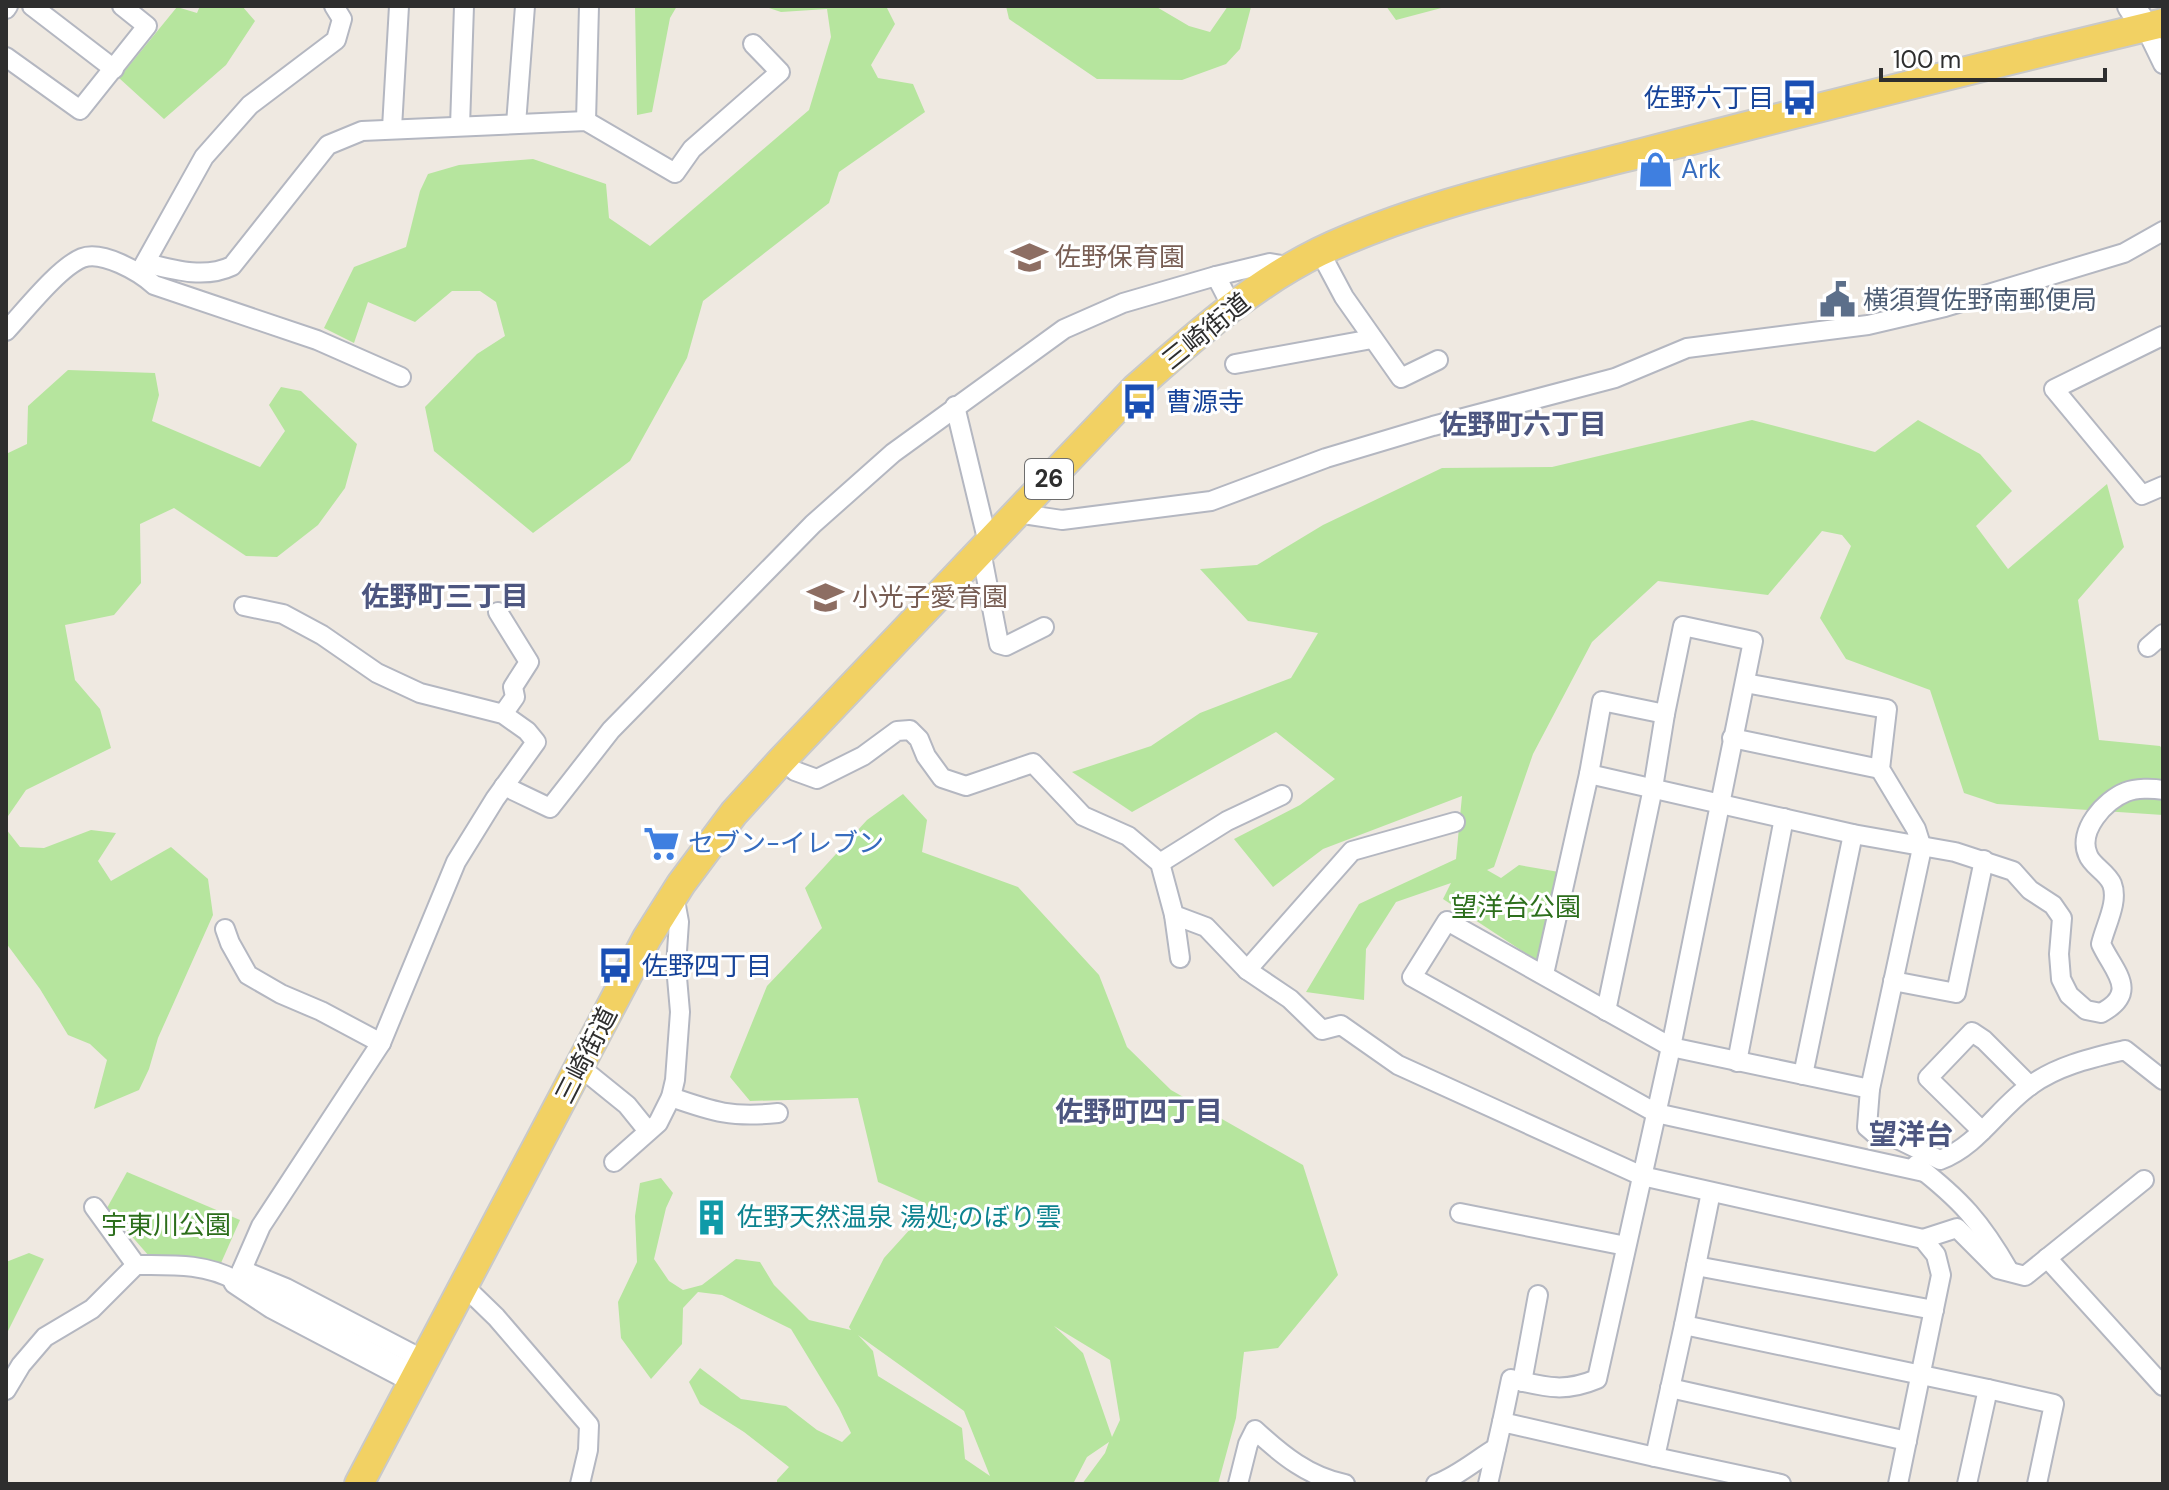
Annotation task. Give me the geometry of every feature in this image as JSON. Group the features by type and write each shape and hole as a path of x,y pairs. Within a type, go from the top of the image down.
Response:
{"main road":[{"name":"三崎街道","path":"359,1484 647,938 674,895 734,813 782,760 1136,388 1198,332 1320,252 1434,207 1949,73 2147,18"}],"street":[{"path":"32,6 114,69"},
{"path":"6,57 80,110 147,26 122,6"},
{"path":"143,268 204,157 250,105 336,40 342,19 334,6"},
{"path":"392,128 399,6"},
{"path":"460,126 464,6"},
{"path":"516,124 525,6"},
{"path":"586,121 589,6"},
{"path":"2147,18 2163,64"},
{"path":"6,331 68,266 85,256 143,268 215,274 232,266 328,145 362,131 586,121 675,173 692,149 780,72 753,44"},
{"path":"1016,513 1062,520 1211,501 1326,458 1615,378 1687,348 1868,325 1936,309 2124,253 2163,231"},
{"path":"1320,252 1344,297 1401,378 1438,360"},
{"path":"504,786 550,808 611,730 813,524 893,453 1064,329 1123,303 1216,276 1270,263 1293,267"},
{"path":"143,268 154,285 317,340 401,377"},
{"path":"1216,276 1232,307"},
{"path":"2162,336 2054,389 2142,495 2163,486"},
{"path":"1235,364 1372,339"},
{"path":"955,406 985,547 999,644 1006,646 1044,627"},
{"path":"240,1276 245,1256 261,1226 381,1043 456,862 536,742 527,731 503,714 420,693 377,673 322,635 283,614 244,606"},
{"path":"498,612 529,662 513,687 515,697 503,714"},
{"path":"1488,1484 1511,1379 1557,1389 1579,1386 1597,1379 1671,1047 1753,641 1683,626 1606,1011"},
{"path":"2148,647 2163,634"},
{"path":"1745,683 1887,709 1880,769 1916,829 1922,848 1870,1089 1867,1127 1960,1201 1989,1235 2011,1273"},
{"path":"1544,974 1589,774 1602,701 1665,714"},
{"path":"782,760 795,771 817,779 863,756 897,731 910,730 919,739 926,756 942,778 966,786 1033,763 1083,816 1128,836 1160,863 1174,915 1180,958"},
{"path":"1732,738 1880,769"},
{"path":"1589,774 1853,834 1955,852 2013,871 2030,890 2053,905 2062,918 2059,954 2061,979 2069,995 2086,1010 2101,1013 2112,1007 2122,991 2122,980 2101,944 2113,900 2112,884 2088,857 2086,843 2089,825 2111,801 2127,791 2163,790"},
{"path":"1160,863 1227,821 1282,795"},
{"path":"1737,1062 1784,818"},
{"path":"1247,970 1352,851 1455,822"},
{"path":"1803,1075 1853,834"},
{"path":"1893,981 1956,993 1984,860"},
{"path":"614,1162 658,1123 671,1097 678,1057 680,1012 676,966 679,922 674,895"},
{"path":"1174,915 1206,927 1247,970 1290,999 1322,1030 1341,1025 1398,1065 1642,1176 1923,1239 1957,1228 1998,1269 2025,1276 2144,1180"},
{"path":"1870,1089 1671,1047 1447,921 1412,977 1656,1113 1924,1172"},
{"path":"225,929 248,975 381,1043"},
{"path":"1982,1131 1928,1078 1972,1032 2030,1086"},
{"path":"1874,1133 1885,1133 1940,1160 1957,1153 2030,1086 2075,1062 2125,1050 2163,1080"},
{"path":"580,1067 627,1105 648,1131"},
{"path":"671,1097 711,1111 746,1116 778,1113"},
{"path":"1655,1457 1711,1192"},
{"path":"94,1207 136,1265"},
{"path":"1460,1213 1626,1246"},
{"path":"1898,1484 1941,1275 1936,1255 1923,1239"},
{"path":"2047,1258 2163,1386"},
{"path":"6,1390 21,1365 45,1337 92,1309 136,1265 186,1265 240,1276 273,1305 419,1370"},
{"path":"1696,1266 1934,1310"},
{"path":"464,1286 496,1317 589,1425 588,1450 580,1484"},
{"path":"1522,1382 1538,1295"},
{"path":"1684,1325 2054,1404 2037,1484"},
{"path":"1670,1388 1907,1441"},
{"path":"1967,1484 1988,1389"},
{"path":"1502,1422 1655,1457 1717,1477 1781,1484"},
{"path":"1238,1484 1248,1444 1255,1430 1286,1458 1326,1480 1345,1484"},
{"path":"1436,1484 1451,1478 1496,1448"}],"green space":[{"path":"200,6 242,6 255,21 226,65 164,119 119,78 177,7 197,13"},
{"path":"635,6 677,6 670,18 652,112 637,115"},
{"path":"763,6 886,6 895,24 871,65 878,78 913,84 925,112 839,172 829,203 703,301 687,358 630,461 533,533 434,451 425,407 477,354 505,336 496,302 480,291 452,291 415,322 368,302 354,343 324,328 354,267 406,247 420,191 428,174 459,165 533,159 606,184 609,218 650,246 809,110 831,37 827,9 781,12"},
{"path":"1006,6 1155,6 1189,26 1210,32 1228,6 1251,7 1240,49 1226,64 1182,80 1097,79 1009,19"},
{"path":"1386,6 1449,6 1396,20"},
{"path":"68,370 155,373 159,395 152,421 260,467 285,431 269,405 281,387 301,391 357,444 345,488 318,525 277,557 246,556 174,508 140,524 141,583 114,615 65,625 75,680 100,709 111,748 26,790 6,819 6,454 27,444 28,406"},
{"name":"望洋台公園","path":"1752,420 1875,452 1918,420 1980,454 2012,491 1976,526 2008,569 2107,484 2124,547 2078,600 2099,740 2160,746 2163,750 2163,815 1997,804 1964,793 1930,690 1846,659 1820,618 1851,546 1842,535 1822,531 1768,595 1658,581 1592,642 1533,754 1494,867 1487,870 1501,878 1519,865 1559,872 1539,962 1443,899 1451,883 1396,902 1366,949 1364,1000 1306,992 1359,904 1456,859 1462,796 1323,849 1273,887 1234,839 1300,805 1335,779 1276,732 1132,812 1072,772 1151,746 1200,713 1291,678 1318,633 1248,621 1200,569 1257,565 1323,525 1442,468 1552,467"},
{"path":"903,794 927,820 922,852 1018,887 1099,975 1127,1047 1171,1090 1303,1165 1338,1275 1278,1348 1244,1352 1236,1418 1218,1484 1082,1484 1105,1453 1109,1442 1087,1457 1073,1484 777,1484 789,1467 744,1432 700,1404 689,1382 700,1368 741,1399 786,1406 817,1430 842,1442 851,1433 791,1329 722,1295 698,1292 683,1308 682,1344 651,1379 621,1338 618,1302 637,1262 635,1216 640,1183 661,1178 673,1193 666,1208 654,1259 669,1281 683,1290 702,1285 736,1259 760,1262 774,1285 809,1320 851,1330 849,1327 884,1258 922,1216 940,1230 925,1203 878,1182 858,1098 750,1101 730,1077 767,986 822,928 805,888 867,820","holes":["1054,1326 1110,1360 1120,1420 1112,1437 1083,1353","858,1335 964,1411 990,1476 965,1459 962,1428 878,1376 873,1351"]},
{"path":"6,829 20,847 44,848 91,830 116,833 98,861 111,881 171,847 208,879 213,915 158,1038 139,1090 94,1109 107,1060 90,1044 68,1035 40,989 6,943"},
{"name":"宇東川公園","path":"127,1172 240,1220 221,1263 149,1256 107,1208"},
{"path":"29,1253 44,1259 6,1335 6,1262"}],"place":[{"name":"佐野六丁目","path":"1800,98"},
{"name":"Ark","path":"1655,169"},
{"name":"佐野保育園","path":"1029,257"},
{"name":"横須賀佐野南郵便局","path":"1837,300"},
{"name":"曹源寺","path":"1140,402"},
{"name":"小光子愛育園","path":"826,597"},
{"name":"セブン-イレブン","path":"662,843"},
{"name":"佐野四丁目","path":"616,966"},
{"name":"佐野天然温泉 湯処;のぼり雲","path":"711,1217"}],"district":[{"name":"佐野町六丁目","path":"1523,424"},
{"name":"佐野町三丁目","path":"445,596"},
{"name":"佐野町四丁目","path":"1139,1111"},
{"name":"望洋台","path":"1911,1134"}]}
